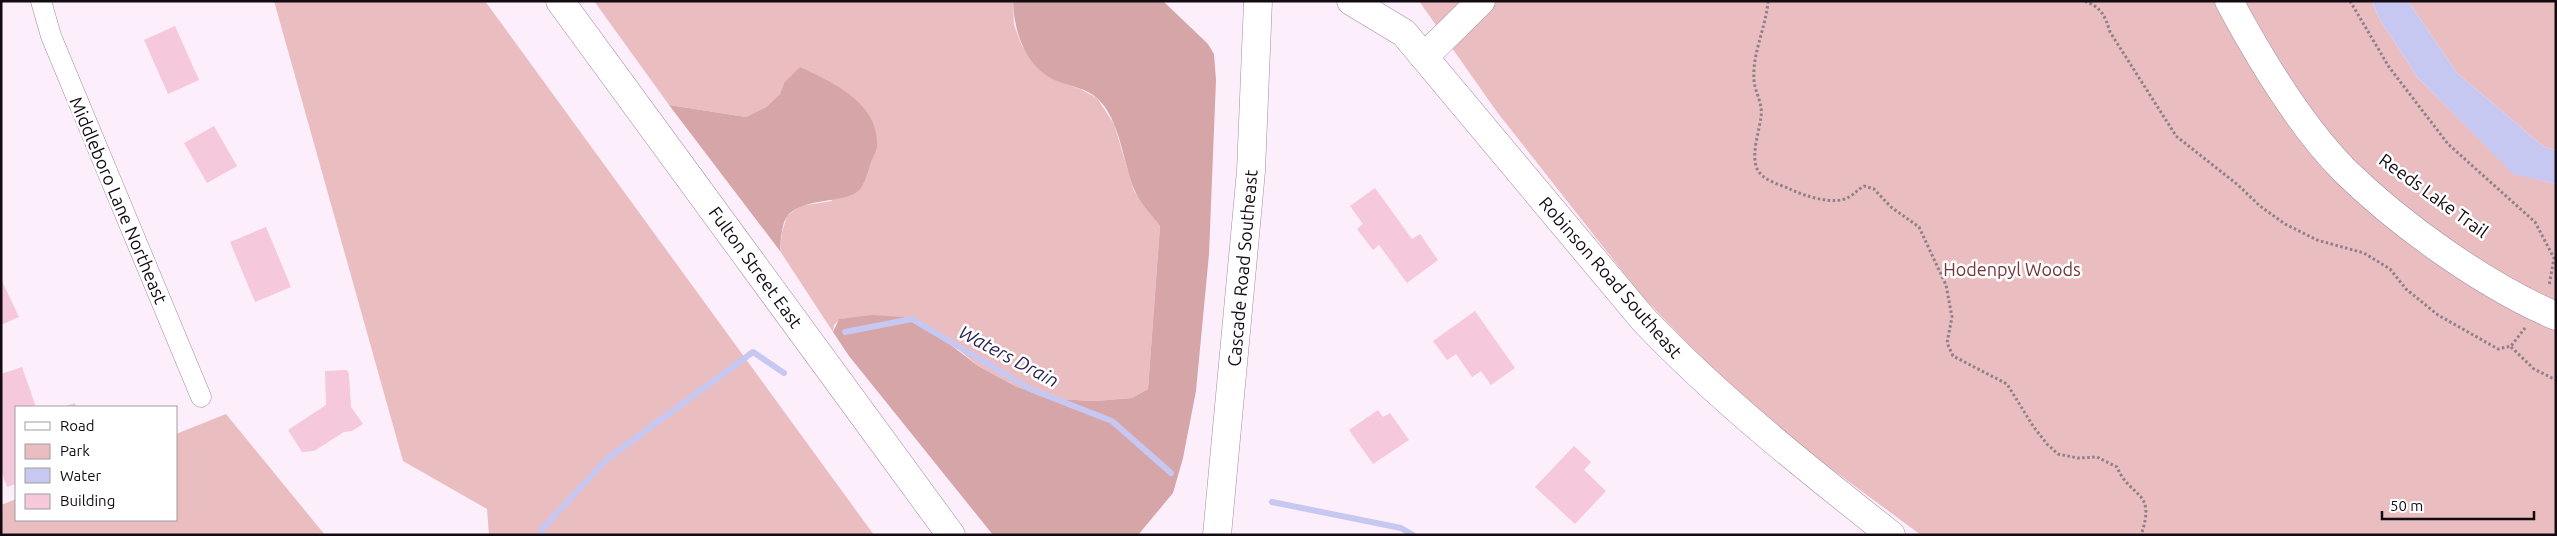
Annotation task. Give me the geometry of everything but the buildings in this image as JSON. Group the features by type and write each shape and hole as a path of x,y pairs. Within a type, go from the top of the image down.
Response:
{"main road":[{"name":"Fulton Street East","path":"560,1 951,535"},
{"name":"Cascade Road Southeast","path":"1217,535 1251,171 1258,1"},
{"name":"Robinson Road Southeast","path":"1351,1 1404,33 1643,319 1675,352 1783,449 1891,535"},
{"path":"1424,57 1481,1"},
{"path":"2229,1 2250,41 2306,124 2344,169 2385,206 2433,244 2486,279 2550,300"}],"street":[{"name":"Middleboro Lane Northeast","path":"41,1 51,36 201,397"}],"path":[{"path":"1768,1 1767,22 1759,43 1754,80 1761,100 1762,116 1756,142 1756,167 1761,175 1771,182 1796,192 1827,200 1848,198 1864,186 1874,189 1891,207 1919,227 1946,286 1952,317 1947,343 1953,356 2007,384 2033,426 2047,444 2058,454 2078,458 2097,457 2117,466 2122,478 2144,499 2147,512 2141,535"},
{"path":"2085,1 2099,6 2110,32 2176,136 2232,180 2260,206 2285,224 2316,240 2364,253 2390,269 2406,289 2438,315 2498,349 2511,346 2550,300 2554,258 2535,222 2448,144 2389,67 2350,1"},
{"path":"2541,281 2550,300"},
{"path":"2511,346 2534,369 2556,380"}],"green space":[{"path":"274,1 485,1 874,535 489,535 487,509 403,461"},
{"path":"594,1 1013,1 1014,25 1022,46 1057,81 1080,89 1097,98 1114,124 1134,191 1160,226 1148,389 1132,398 1095,401 1054,399 1017,387 978,366 940,334 849,318 840,319 834,325 833,332 780,251 782,232 787,216 800,206 832,201 784,83 780,94 766,107 746,117 669,105"},
{"name":"Hodenpyl Woods","path":"1419,1 2372,1 2379,18 2417,77 2513,173 2556,184 2556,535 1921,535 1803,448 1717,374 1641,295 1497,112"},
{"path":"2408,1 2556,1 2556,150 2544,147 2457,73"},
{"path":"226,414 325,535 1,535 1,505 15,499 15,521 178,521 178,433"}],"shaded area":[{"path":"1013,1 1163,1 1208,44 1214,54 1216,80 1209,254 1196,391 1183,458 1173,493 1138,535 993,535 849,356 833,332 839,319 872,315 916,318 978,366 1017,387 1054,399 1095,401 1132,398 1148,389 1160,226 1136,194 1116,129 1105,107 1089,92 1059,82 1048,76 1030,59 1019,37"},
{"path":"800,67 839,87 862,106 871,118 876,132 877,147 865,181 857,192 846,197 811,203 796,209 786,217 780,251 669,105 746,117 766,107 780,94 784,83"}],"water":[{"path":"2372,1 2408,1 2457,73 2544,147 2556,150 2556,184 2513,174 2417,77 2379,18"}],"waterway":[{"name":"Waters Drain","path":"845,332 912,319 1030,389 1112,421 1171,473"},
{"name":"Waters Drain","path":"540,535 543,528 607,459 753,352 784,373"},
{"name":"Waters Drain","path":"1272,502 1401,528 1413,535"}]}
